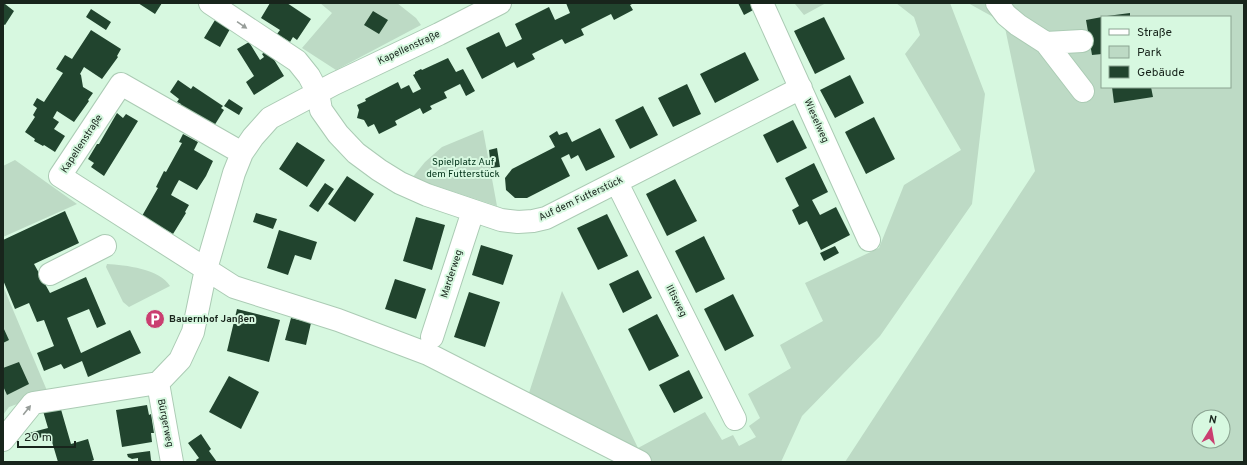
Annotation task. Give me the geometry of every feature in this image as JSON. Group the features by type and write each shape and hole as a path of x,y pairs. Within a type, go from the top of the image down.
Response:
{"street":[{"path":"210,3 297,61 309,76 318,93"},
{"name":"Kapellenstraße","path":"158,383 180,360 193,332 206,269 234,173 242,154 253,137 270,118 292,104 318,93 500,3"},
{"name":"Wieselweg","path":"762,3 869,240"},
{"path":"997,3 1006,15 1018,25 1046,43 1083,91"},
{"path":"1046,43 1082,40"},
{"name":"Kapellenstraße","path":"206,269 60,176 121,84 242,154"},
{"name":"Auf dem Futterstück","path":"318,93 321,110 338,134 356,154 400,183 427,195 500,220 533,222 546,218 617,183 801,88"},
{"name":"Iltisweg","path":"617,183 735,419"},
{"name":"Marderweg","path":"432,337 473,211"},
{"path":"50,274 105,246"},
{"path":"206,269 234,287 338,320 428,354 640,462"},
{"path":"3,440 33,403 158,383"},
{"name":"Bürgerweg","path":"158,383 172,462"}],"green space":[{"path":"320,3 397,3 416,18 421,25 336,70 302,48 332,13"},
{"path":"826,3 804,15 795,4"},
{"path":"896,3 950,3 985,94 972,204 880,336 802,416 781,462 653,462 528,396 562,291 638,448 705,412 722,440 733,435 739,446 756,437 749,426 760,418 748,394 791,368 780,345 823,321 805,283 879,248 904,185 961,150 905,54 920,35 914,17"},
{"path":"968,3 1244,3 1244,462 845,462 1035,171 1004,23"},
{"name":"Spielplatz Auf dem Futterstück","path":"483,130 497,206 412,178 425,162 442,147"},
{"path":"15,160 77,204 3,237 3,166"},
{"path":"107,264 123,265 142,269 165,280 170,286 129,307 123,302 106,267"},
{"path":"3,286 48,393 9,407 3,415"}],"building":[{"path":"3,3 6,3 5,4 14,11 5,25 3,24"},
{"path":"138,3 162,3 155,14"},
{"path":"270,3 287,3 311,19 297,40 293,37 290,42 277,34 280,30 261,18"},
{"path":"566,3 634,3 630,5 633,10 614,20 611,14 581,29 584,35 565,44 562,39 532,54 535,59 517,68 514,62 482,79 466,48 499,32 506,47 522,39 515,24 549,7 555,20 570,13"},
{"path":"738,3 754,3 757,8 744,15"},
{"path":"91,9 111,22 106,30 86,17"},
{"path":"373,11 388,20 379,34 364,25"},
{"path":"1130,13 1130,16 1107,16"},
{"path":"824,17 845,59 815,74 794,31"},
{"path":"1101,17 1101,54 1092,55 1086,20"},
{"path":"215,20 230,29 220,47 204,38"},
{"path":"91,30 121,49 117,56 118,57 102,79 84,67 80,74 83,87 93,93 74,122 57,111 53,118 59,122 54,129 65,136 55,152 34,141 35,139 25,132 35,117 33,115 37,108 33,105 37,98 44,102 63,73 56,69 65,55 72,59"},
{"path":"249,42 260,60 264,57 262,54 265,52 267,55 270,53 284,76 254,95 246,82 254,76 237,49"},
{"path":"745,52 759,80 715,103 700,74"},
{"path":"448,58 456,72 463,69 475,91 466,96 460,84 444,92 447,98 430,106 432,109 423,114 420,108 395,121 397,125 379,134 374,124 368,127 364,120 357,118 359,110 357,105 366,101 365,99 398,82 401,89 409,85 413,93 421,89 413,75 415,72"},
{"path":"850,75 864,103 835,118 820,90"},
{"path":"178,80 191,89 193,86 223,106 221,108 224,110 214,126 179,107 181,104 177,102 179,99 170,92"},
{"path":"687,84 701,114 673,127 658,98"},
{"path":"1112,88 1151,88 1153,97 1114,103"},
{"path":"229,99 243,108 239,115 224,106"},
{"path":"643,106 658,135 630,149 615,120"},
{"path":"117,113 123,118 126,114 138,121 104,176 91,167 94,163 88,159 97,144 99,144"},
{"path":"874,117 895,159 866,174 845,132"},
{"path":"793,120 807,148 777,163 763,135"},
{"path":"600,128 615,157 586,171 578,155 571,159 569,154 561,158 570,176 527,198 515,198 506,190 505,178 512,169 555,147 549,136 557,131 559,135 567,132 572,142"},
{"path":"183,134 198,142 194,150 213,161 197,190 179,180 175,187 171,195 189,205 185,212 186,213 173,234 142,216 158,188 156,187 164,171 166,172 182,143 179,142"},
{"path":"297,142 325,160 307,187 279,169"},
{"path":"497,148 500,167 491,168 489,150"},
{"path":"814,163 828,192 812,200 820,215 836,207 850,235 821,250 807,221 799,225 792,210 799,206 785,178"},
{"path":"347,176 374,194 355,222 328,204"},
{"path":"675,179 697,221 667,236 646,194"},
{"path":"325,183 334,189 318,212 309,206"},
{"path":"65,211 79,243 34,264 50,293 86,277 106,324 97,328 89,309 67,318 81,353 130,330 141,353 88,377 82,361 64,369 61,364 44,371 37,353 54,346 44,320 37,322 29,303 15,309 3,280 3,240"},
{"path":"256,213 277,219 273,229 253,222"},
{"path":"607,214 628,256 598,270 577,228"},
{"path":"416,217 445,225 432,270 403,261"},
{"path":"279,230 317,242 311,260 295,255 288,275 267,268"},
{"path":"704,236 725,279 696,293 675,251"},
{"path":"481,245 513,255 503,285 472,275"},
{"path":"835,246 839,253 824,261 820,253"},
{"path":"638,270 652,298 623,313 609,284"},
{"path":"395,279 426,289 416,319 385,309"},
{"path":"469,292 500,302 485,347 454,337"},
{"path":"733,294 754,336 725,351 704,309"},
{"path":"237,309 280,320 269,362 227,351"},
{"path":"657,314 679,356 649,371 628,329"},
{"path":"291,318 311,323 306,345 285,340"},
{"path":"3,327 9,340 3,343"},
{"path":"19,362 29,384 7,395 3,386 3,368"},
{"path":"689,370 703,398 674,413 659,385"},
{"path":"229,376 259,392 241,429 209,412"},
{"path":"147,405 149,415 151,414 154,433 151,433 152,442 122,447 116,410"},
{"path":"60,406 71,444 88,439 94,460 89,462 58,462 50,435 31,440 29,433 48,428 43,411"},
{"path":"201,434 211,449 209,451 217,462 197,462 196,460 199,458 188,443"},
{"path":"150,451 151,460 153,462 138,462 138,458 132,459 128,457 127,454"}],"place":[{"name":"Bauernhof Janßen","path":"155,319"}]}
